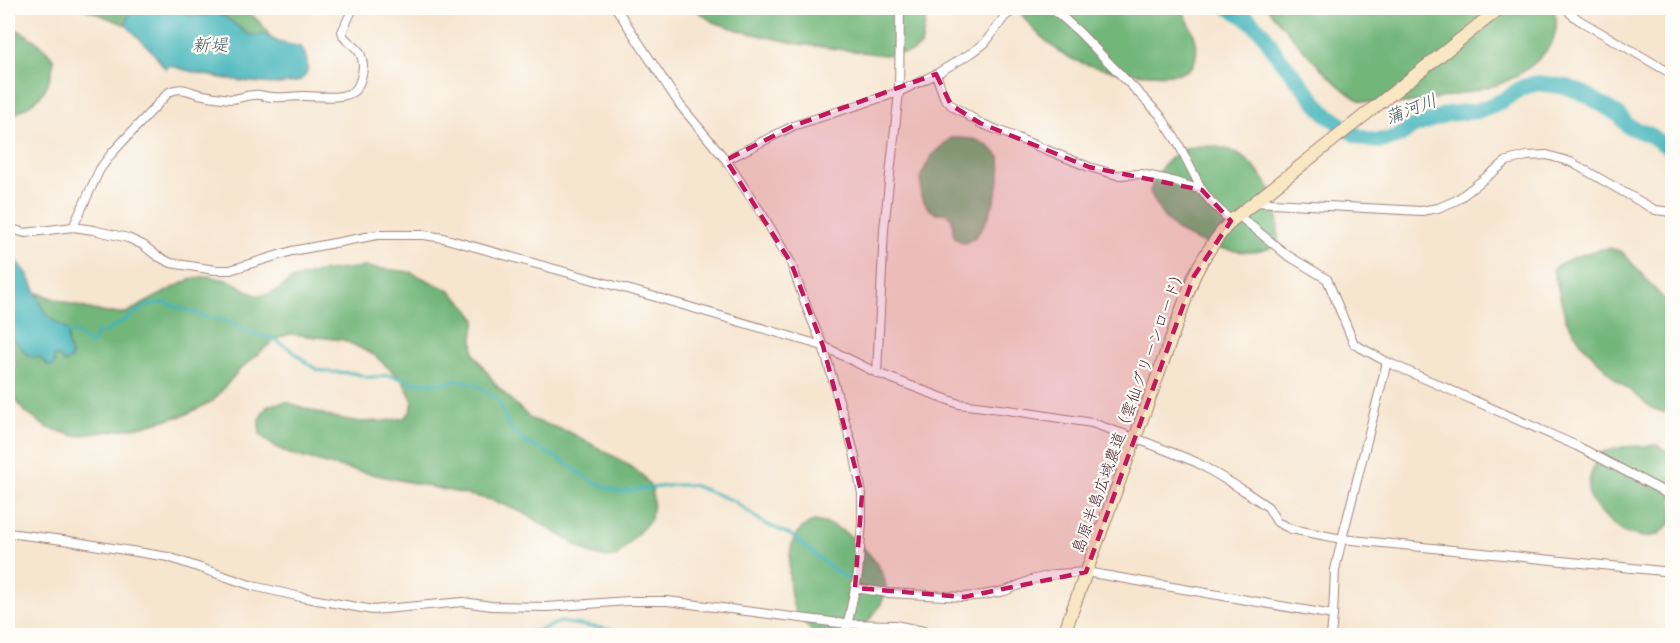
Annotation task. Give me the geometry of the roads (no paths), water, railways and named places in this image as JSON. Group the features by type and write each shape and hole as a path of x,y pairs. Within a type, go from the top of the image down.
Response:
{"street":[{"path":"73,227 100,169 169,92 175,89 183,88 201,95 234,99 253,94 272,97 325,97 354,91 361,77 362,59 357,47 344,39 342,32 353,8"},
{"path":"616,8 680,105 726,159 764,218 791,263 823,346 854,452 862,494 858,574 845,636"},
{"path":"877,373 885,229 899,92 900,8"},
{"path":"726,159 793,126 899,92 936,75 973,52 985,42 1005,16 1018,8"},
{"path":"1049,8 1079,33 1160,115 1178,142 1202,190 1211,202 1287,255 1327,279 1354,344 1387,362 1577,446 1672,498"},
{"name":"島原半島広域農道（雲仙グリーンロード）","path":"1063,636 1194,276 1215,238 1234,218 1500,8"},
{"path":"1567,8 1579,20 1672,74"},
{"path":"936,75 944,97 951,105 980,123 1089,167 1117,175 1141,174 1202,190"},
{"path":"1255,202 1421,211 1438,208 1457,200 1507,161 1527,156 1547,156 1571,162 1655,210 1672,212"},
{"path":"8,228 25,233 73,227 93,230 128,238 171,263 215,270 230,270 292,251 377,235 424,235 443,238 823,346 877,373 959,404 1092,423 1196,462 1269,507 1277,522 1291,529 1342,539 1672,572"},
{"path":"1331,636 1335,570 1387,362"},
{"path":"8,533 168,556 253,586 373,610 463,602 491,606 547,607 628,601 667,601 847,624 896,625 928,632 935,636"},
{"path":"855,588 888,593 964,597 1005,591 1031,580 1056,574 1086,572 1333,615"}],"water":[{"name":"新堤","path":"132,8 174,8 190,16 215,12 249,35 266,35 278,42 301,47 306,60 306,74 300,80 274,84 215,77 170,65 166,69 127,26 126,21"},
{"path":"8,252 28,275 44,311 68,331 68,345 72,358 64,363 59,357 54,356 55,363 49,366 39,357 27,354 8,335"}],"waterway":[{"name":"蒲河川","path":"1230,8 1247,18 1263,33 1277,55 1325,113 1356,135 1366,139 1387,140 1401,135 1412,127 1447,114 1477,111 1502,101 1521,88 1537,83 1567,87 1585,94 1620,116 1628,126 1652,136 1672,150"},
{"path":"67,332 76,333 90,344 93,343 96,334 107,331 146,306 163,302 209,318 220,319 248,332 272,338 318,370 353,373 367,377 388,375 413,382 444,383 460,380 477,385 498,400 515,434 525,442 558,458 592,481 618,492 692,485 734,501 765,524 791,535 835,571 854,582"},
{"path":"524,636 560,622 656,636"}]}
